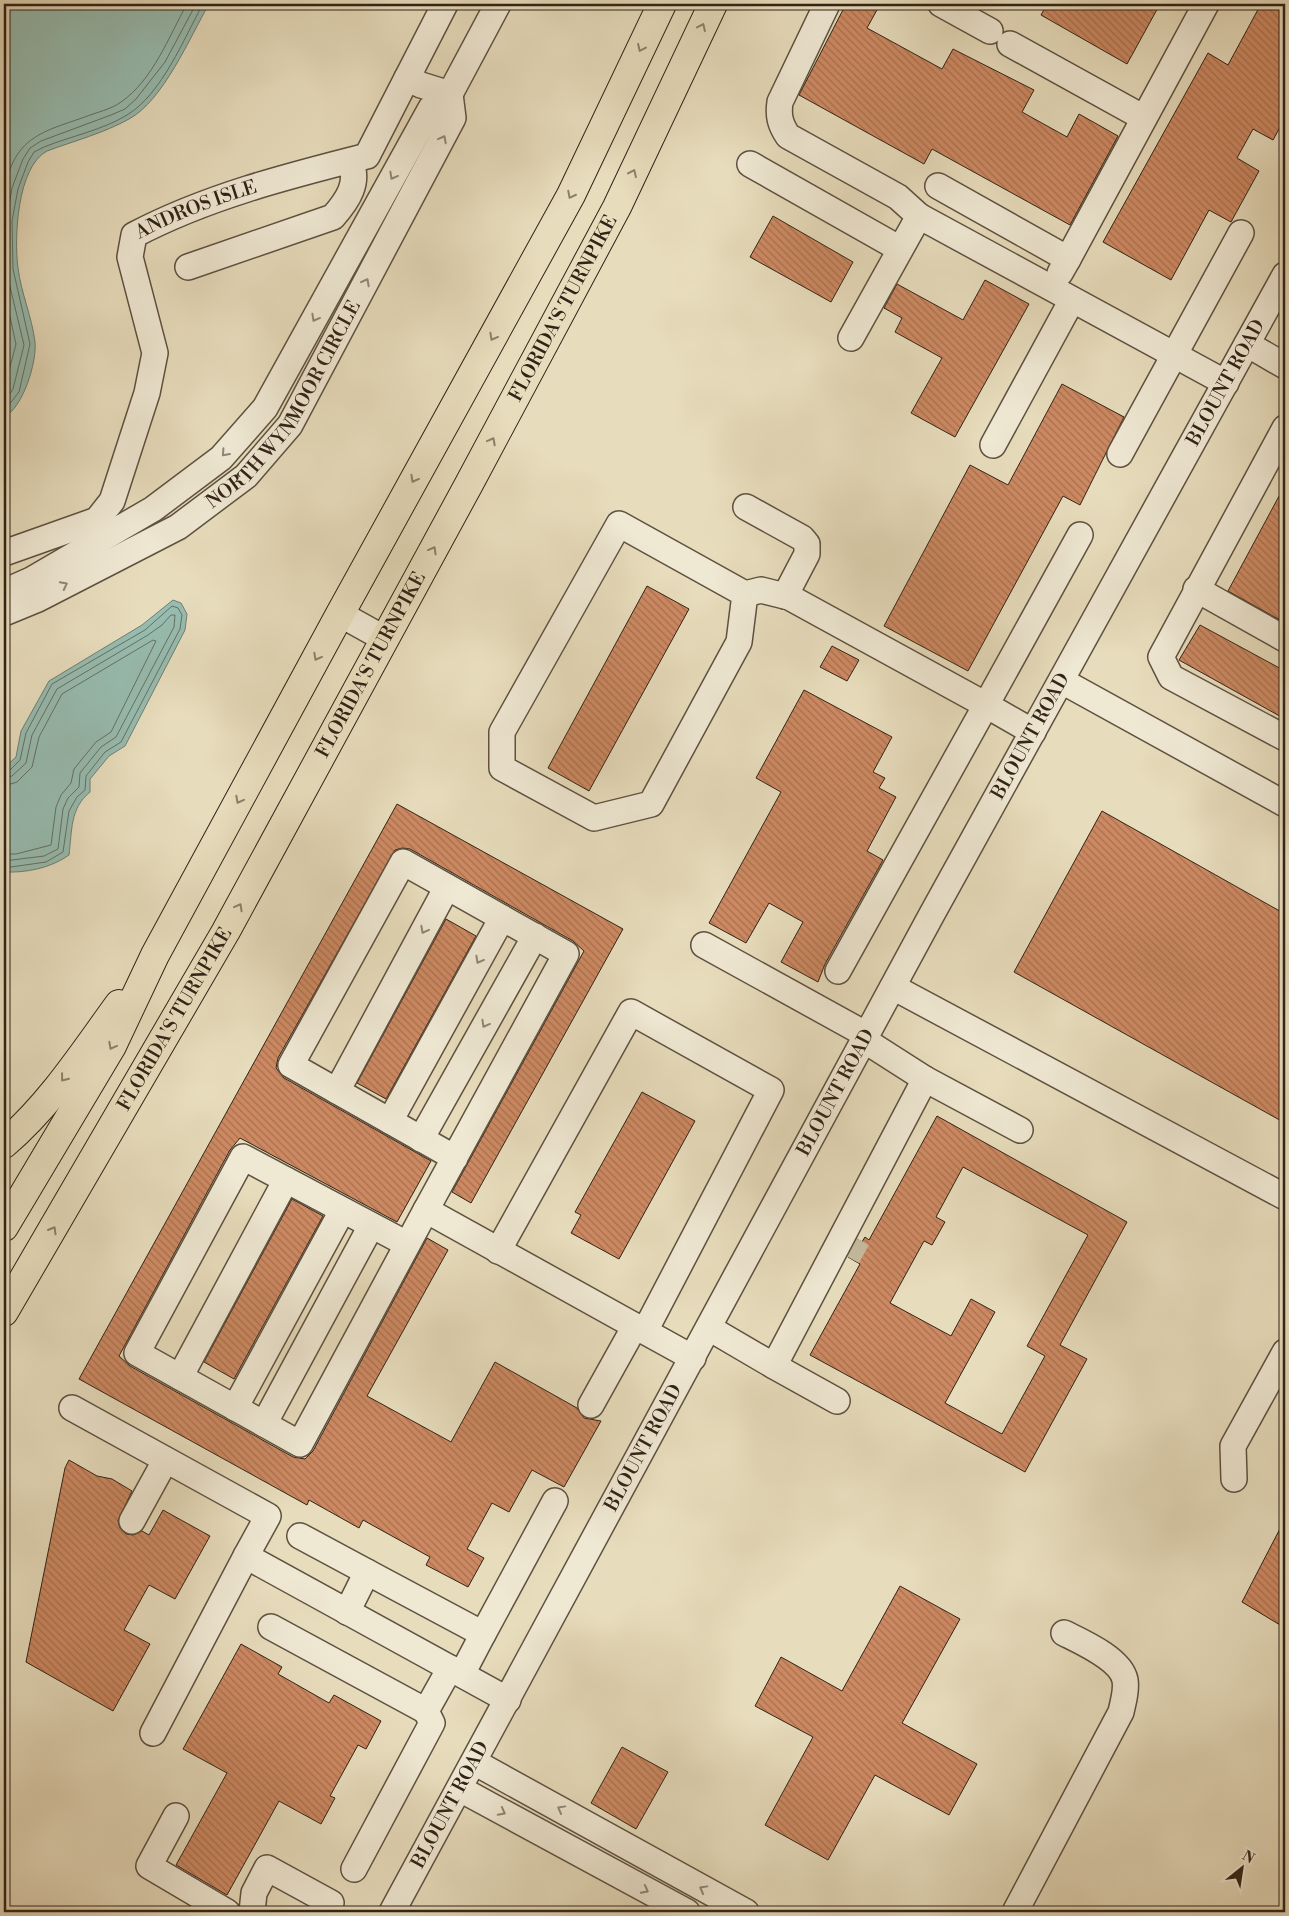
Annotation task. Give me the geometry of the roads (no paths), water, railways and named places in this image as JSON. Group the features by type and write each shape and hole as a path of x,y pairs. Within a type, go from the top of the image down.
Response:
{"highway":[{"path":"4,1227 112,1046 155,955 571,195 662,4"},
{"name":"FLORIDA'S TURNPIKE","path":"4,1312 29,1273 226,931 385,638 617,207 713,4"},
{"path":"4,1144 23,1128 64,1078 155,955"},
{"path":"4,1328 29,1273"}],"street":[{"name":"ANDROS ISLE","path":"34,589 13,550 96,520 112,501 147,393 155,353 130,256 134,234 164,218 275,180 367,156 445,4"},
{"path":"408,78 421,85 450,94 498,4"},
{"path":"827,4 780,102 781,126 788,136 898,197 919,216 1226,383"},
{"path":"941,4 1144,118"},
{"path":"993,444 1062,294 1068,259 1206,4"},
{"name":"NORTH WYNMOOR CIRCLE","path":"4,613 34,589 178,527 246,476 290,426 453,118 450,94"},
{"path":"188,267 333,217 348,197 353,184 356,172 350,160"},
{"path":"750,164 900,249"},
{"path":"938,186 1068,259"},
{"path":"851,338 919,216"},
{"path":"1120,454 1241,233"},
{"name":"BLOUNT ROAD","path":"392,1912 865,1038 1285,275"},
{"path":"1247,344 1285,364"},
{"path":"1285,428 1196,589 1161,657 1166,671 1171,677 1285,738"},
{"path":"746,507 802,538 807,544 807,554 785,596"},
{"path":"745,594 739,642 651,804 594,818 502,768 502,732 619,524 745,594 761,590 785,596 1033,732"},
{"path":"838,971 1080,535"},
{"name":"NORTH WYNMOOR CIRCLE","path":"4,592 34,589"},
{"path":"1196,589 1285,639"},
{"path":"340,614 385,638"},
{"path":"1062,681 1285,804"},
{"path":"407,1244 243,1157 137,1353 300,1444 566,954 403,862 291,1065 455,1158"},
{"path":"337,1091 447,887"},
{"path":"390,1121 502,918"},
{"path":"421,1139 535,936"},
{"path":"704,945 865,1038 925,1079 1020,1130"},
{"path":"893,987 1285,1197"},
{"path":"498,1250 631,1012 771,1090 640,1328 592,1405"},
{"path":"844,1254 854,1215 925,1079"},
{"path":"180,1377 286,1180"},
{"path":"426,1210 693,1358"},
{"path":"235,1408 342,1211"},
{"path":"774,1366 844,1254 861,1232 854,1215"},
{"path":"264,1424 371,1226"},
{"path":"709,1328 838,1401"},
{"path":"1234,1479 1233,1446 1285,1352"},
{"path":"72,1408 165,1461 268,1516 153,1733"},
{"path":"132,1521 165,1461"},
{"path":"426,1711 483,1634 555,1501"},
{"path":"300,1536 483,1634"},
{"path":"246,1556 508,1700"},
{"path":"347,1612 367,1572"},
{"path":"271,1627 426,1711 432,1723 354,1868"},
{"path":"1017,1912 1121,1712 1125,1694 1125,1679 1117,1666 1096,1650 1064,1633"},
{"path":"474,1762 746,1912"},
{"path":"460,1789 687,1912"},
{"path":"176,1816 149,1866 227,1912"},
{"path":"252,1912 254,1893 267,1868 331,1904"}],"water":[{"path":"10,4 209,4 175,67 153,98 141,110 129,119 109,128 47,151 37,159 29,172 20,204 17,255 19,277 34,333 34,361 23,395 11,412 4,417 4,17"},
{"path":"173,600 181,603 187,614 185,630 125,746 109,756 90,779 90,792 83,798 73,820 69,855 62,860 38,869 4,872 4,768 16,757 21,731 49,681 142,625"}],"tunnel":[{"path":"848,1257 858,1239"}]}
